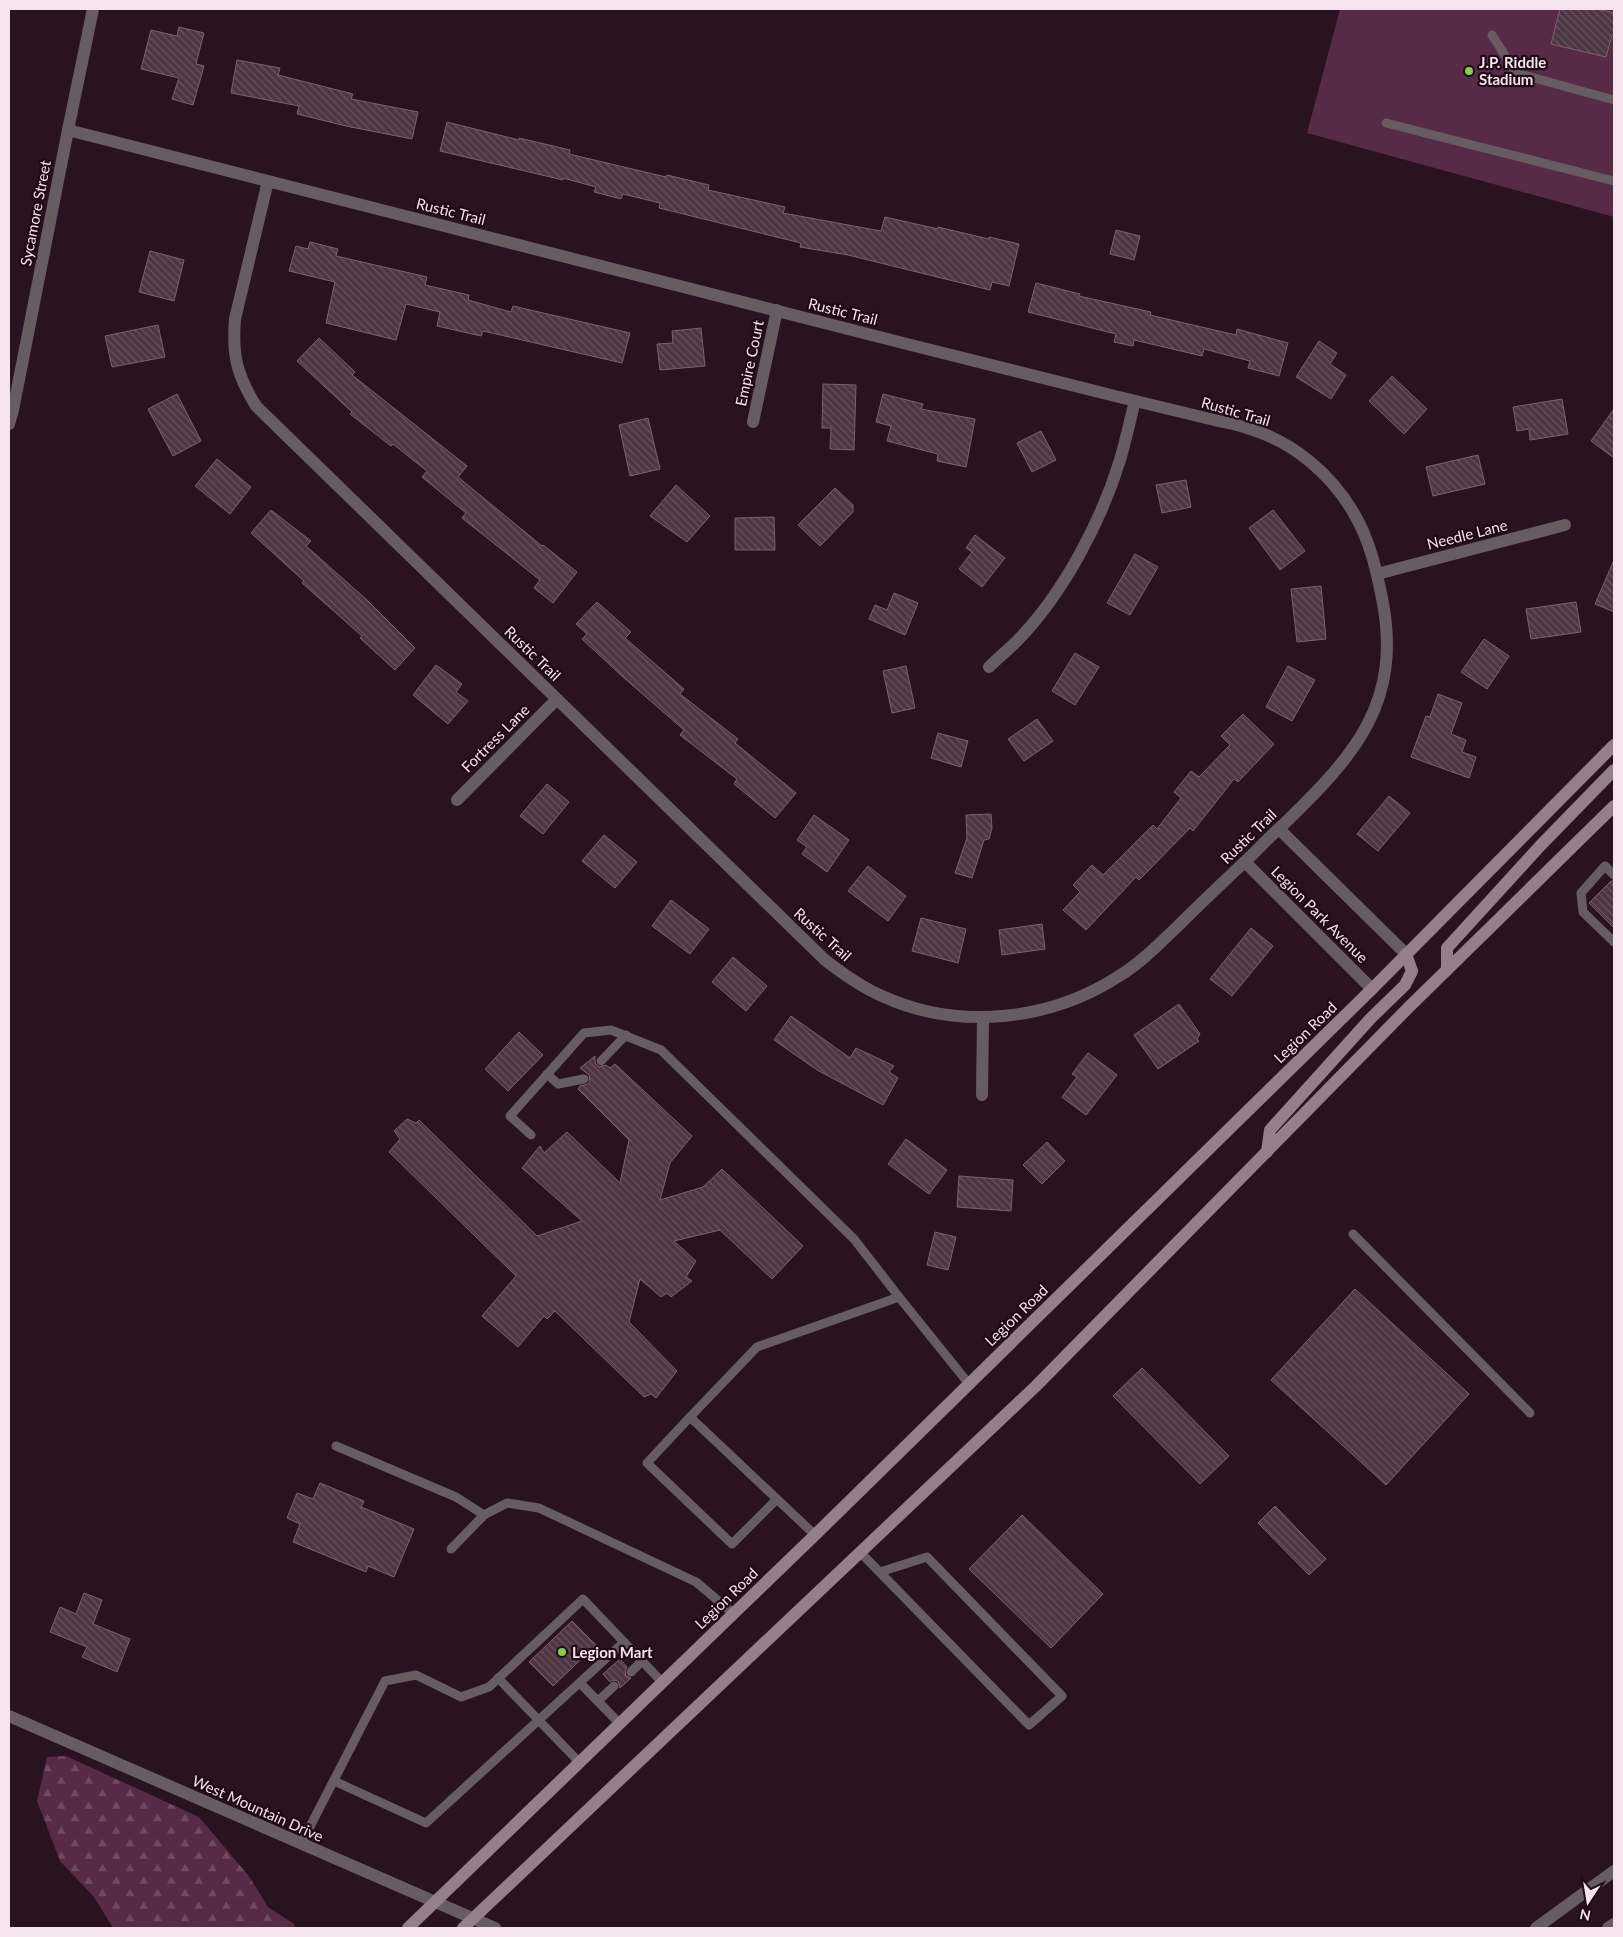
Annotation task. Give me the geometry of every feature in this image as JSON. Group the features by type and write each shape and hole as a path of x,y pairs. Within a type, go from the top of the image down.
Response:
{"main road":[{"name":"Legion Road","path":"408,1928 734,1614 1372,989 1614,745"},
{"path":"1447,970 1447,948 1534,853 1614,770"},
{"path":"463,1928 1036,1386 1447,970 1614,806"},
{"path":"1266,1152 1270,1130 1371,1018 1405,985 1412,971 1411,963 1406,954"}],"street":[{"name":"Sycamore Street","path":"9,424 14,410 93,9"},
{"name":"Rustic Trail","path":"68,130 1252,429 1286,445 1312,464 1340,493 1354,513 1368,542 1377,574 1388,641 1385,673 1377,704 1365,730 1342,764 1314,795 1245,862 1144,959 1094,991 1064,1004 1028,1014 983,1018 950,1016 883,997 859,984 825,960 256,406 244,386 236,365 233,342 235,319 268,181"},
{"name":"Empire Court","path":"753,422 777,310"},
{"path":"989,666 1017,641 1045,609 1073,565 1099,514 1120,461 1135,401"},
{"name":"Needle Lane","path":"1377,574 1565,525"},
{"name":"Fortress Lane","path":"457,800 556,699"},
{"name":"Legion Park Avenue","path":"1279,828 1406,954"},
{"name":"Legion Park Avenue","path":"1245,862 1372,989"},
{"path":"982,1095 983,1018"},
{"name":"West Mountain Drive","path":"9,1716 495,1928"},
{"path":"1536,1928 1614,1871"},
{"path":"1608,1928 1614,1924"}],"lane":[{"path":"1492,35 1516,73 1614,100"},
{"path":"1386,123 1614,181"},
{"path":"1614,875 1605,866 1581,892 1583,912 1614,942"},
{"path":"530,1135 510,1116 584,1033 611,1030 661,1050 854,1239 969,1384"},
{"path":"601,1061 626,1036"},
{"path":"547,1074 558,1084 584,1079"},
{"path":"1353,1234 1530,1412"},
{"path":"777,1499 732,1544 646,1463 757,1347 899,1297"},
{"path":"690,1417 815,1535"},
{"path":"336,1446 456,1497 484,1515"},
{"path":"451,1549 484,1515 507,1503 539,1508 696,1582 734,1614"},
{"path":"860,1552 1029,1724 1062,1696 928,1557 880,1572"},
{"path":"301,1844 385,1680 416,1675 461,1697 490,1686 583,1599 663,1683"},
{"path":"334,1781 426,1823 624,1642"},
{"path":"631,1672 642,1661"},
{"path":"498,1678 580,1763"},
{"path":"580,1683 620,1724"},
{"path":"598,1701 614,1686"}],"green space":[{"name":"J.P. Riddle Stadium","path":"1340,9 1614,9 1614,217 1307,133"},
{"path":"66,1756 199,1817 248,1875 268,1907 294,1924 295,1928 113,1928 94,1897 60,1861 37,1801 47,1757"}],"building":[{"path":"1560,9 1597,9 1614,13 1614,34 1612,35 1606,57 1551,44"},
{"path":"179,27 204,33 196,64 204,66 193,105 172,99 179,78 141,69 151,30 177,36"},
{"path":"237,60 280,68 278,75 353,94 351,99 418,112 412,139 297,114 299,106 231,93"},
{"path":"447,122 519,140 519,138 570,150 569,154 709,185 708,190 785,207 783,213 881,231 885,217 1019,244 1009,286 992,282 990,290 848,255 800,247 801,243 659,208 660,203 623,194 621,199 594,192 596,187 563,178 563,180 440,151"},
{"path":"1116,230 1140,236 1134,260 1110,254"},
{"path":"310,242 338,249 336,256 427,277 425,285 469,295 468,300 511,312 513,306 630,333 622,363 483,331 481,336 437,326 440,312 406,304 396,340 326,323 335,282 289,271 296,246 308,249"},
{"path":"150,251 184,260 174,301 139,292"},
{"path":"1036,283 1080,294 1079,296 1151,312 1150,315 1236,335 1237,329 1288,343 1279,376 1248,368 1250,361 1204,349 1202,356 1134,340 1133,346 1114,342 1116,334 1028,312"},
{"path":"158,325 165,357 112,367 105,336"},
{"path":"701,328 705,366 660,370 657,344 673,343 672,331"},
{"path":"319,338 355,372 352,375 467,466 458,477 542,546 577,572 553,603 534,588 540,580 462,518 466,513 422,477 427,471 350,414 352,412 297,361"},
{"path":"1319,341 1337,353 1330,364 1346,375 1331,399 1296,377"},
{"path":"1392,376 1427,409 1404,434 1369,401"},
{"path":"823,384 856,385 854,450 830,449 831,428 822,428"},
{"path":"177,394 201,441 173,456 148,409"},
{"path":"883,394 923,404 921,409 975,419 966,467 937,461 938,454 887,441 891,426 876,422"},
{"path":"1562,399 1568,434 1530,440 1529,429 1517,431 1513,407"},
{"path":"1614,409 1614,458 1591,441"},
{"path":"648,418 660,469 630,476 619,425"},
{"path":"1041,431 1056,460 1032,472 1017,443"},
{"path":"1478,455 1485,484 1433,496 1426,467"},
{"path":"217,459 251,487 230,514 195,486"},
{"path":"1186,480 1191,507 1162,513 1156,485"},
{"path":"676,485 710,516 687,542 650,516"},
{"path":"835,488 853,505 853,512 820,546 798,525"},
{"path":"271,510 311,541 306,546 367,600 415,648 395,670 360,638 362,636 302,583 304,581 251,533"},
{"path":"1273,510 1305,551 1280,570 1249,528"},
{"path":"774,517 775,550 735,550 735,518"},
{"path":"975,535 1005,558 982,587 959,569 972,552 966,548"},
{"path":"1135,554 1158,567 1130,615 1107,603"},
{"path":"1614,560 1614,612 1595,604"},
{"path":"1321,586 1326,639 1297,642 1291,589"},
{"path":"894,593 918,603 905,635 869,619 875,605 887,610"},
{"path":"597,602 631,632 625,638 684,689 680,694 738,739 735,743 796,793 775,818 734,784 737,779 680,735 684,730 582,639 587,634 576,624"},
{"path":"1576,602 1581,632 1531,639 1526,609"},
{"path":"1484,639 1509,656 1487,689 1461,672"},
{"path":"1075,653 1099,667 1075,705 1052,691"},
{"path":"436,665 462,684 456,692 468,701 448,724 413,695"},
{"path":"906,666 915,708 892,713 883,671"},
{"path":"1288,666 1315,680 1292,721 1266,707"},
{"path":"1438,694 1462,703 1451,734 1466,740 1462,752 1476,757 1469,778 1411,757 1426,716 1430,717"},
{"path":"1243,714 1274,744 1238,782 1234,779 1193,831 1190,828 1139,880 1136,877 1086,930 1063,910 1080,892 1073,885 1092,865 1103,875 1153,825 1157,829 1181,798 1174,792 1191,771 1199,777 1230,745 1221,736"},
{"path":"1037,719 1053,741 1024,761 1008,739"},
{"path":"938,733 968,741 961,767 931,758"},
{"path":"547,784 569,802 543,834 520,816"},
{"path":"1389,796 1410,813 1378,851 1357,834"},
{"path":"991,814 992,828 989,839 984,840 972,878 955,873 967,838 966,815"},
{"path":"814,815 849,840 827,872 802,854 807,847 797,840"},
{"path":"604,835 637,862 615,888 582,861"},
{"path":"868,866 906,896 888,921 848,891"},
{"path":"1611,881 1614,881 1614,928 1589,903"},
{"path":"671,900 709,929 690,954 652,926"},
{"path":"921,918 966,929 958,963 912,951"},
{"path":"1042,924 1045,949 1002,955 999,930"},
{"path":"1251,928 1273,946 1232,996 1210,979"},
{"path":"733,957 767,986 746,1011 712,982"},
{"path":"1179,1004 1200,1034 1197,1039 1199,1041 1158,1069 1134,1035"},
{"path":"791,1016 850,1058 856,1048 894,1066 889,1072 898,1078 883,1105 817,1070 774,1040"},
{"path":"519,1032 543,1055 508,1091 485,1069"},
{"path":"1088,1053 1117,1075 1086,1115 1062,1097 1077,1077 1072,1074"},
{"path":"595,1056 595,1063 599,1067 606,1065 610,1068 615,1064 692,1136 670,1163 660,1200 703,1187 722,1169 803,1246 772,1279 720,1230 674,1241 696,1261 686,1277 692,1281 671,1297 667,1293 661,1297 640,1279 629,1322 677,1371 656,1398 651,1394 644,1397 555,1311 547,1319 544,1316 518,1347 482,1316 516,1276 389,1152 400,1139 394,1131 407,1119 416,1123 419,1120 537,1236 582,1221 522,1168 540,1146 544,1153 567,1132 620,1183 629,1140 578,1089 590,1081 589,1075 580,1068"},
{"path":"906,1139 947,1170 929,1194 888,1164"},
{"path":"1047,1142 1065,1161 1042,1184 1023,1165"},
{"path":"959,1176 1013,1180 1011,1211 957,1207"},
{"path":"935,1232 956,1237 948,1270 927,1265"},
{"path":"1355,1289 1469,1394 1386,1485 1271,1380"},
{"path":"1142,1368 1229,1456 1200,1484 1113,1396"},
{"path":"320,1483 364,1501 361,1507 414,1529 394,1577 368,1566 366,1572 293,1542 300,1524 287,1518 297,1493 313,1499"},
{"path":"1275,1506 1326,1559 1309,1575 1258,1523"},
{"path":"1022,1515 1103,1594 1051,1648 969,1569"},
{"path":"84,1593 102,1600 93,1624 130,1639 117,1672 82,1657 87,1647 50,1632 60,1607 76,1614"},
{"path":"572,1621 596,1645 553,1686 529,1662"},
{"path":"620,1659 627,1667 625,1671 626,1676 631,1678 620,1688 618,1681 613,1680 610,1682 603,1674"}],"place":[{"name":"J.P. Riddle Stadium","path":"1469,71"},
{"name":"Legion Mart","path":"562,1652"}]}
